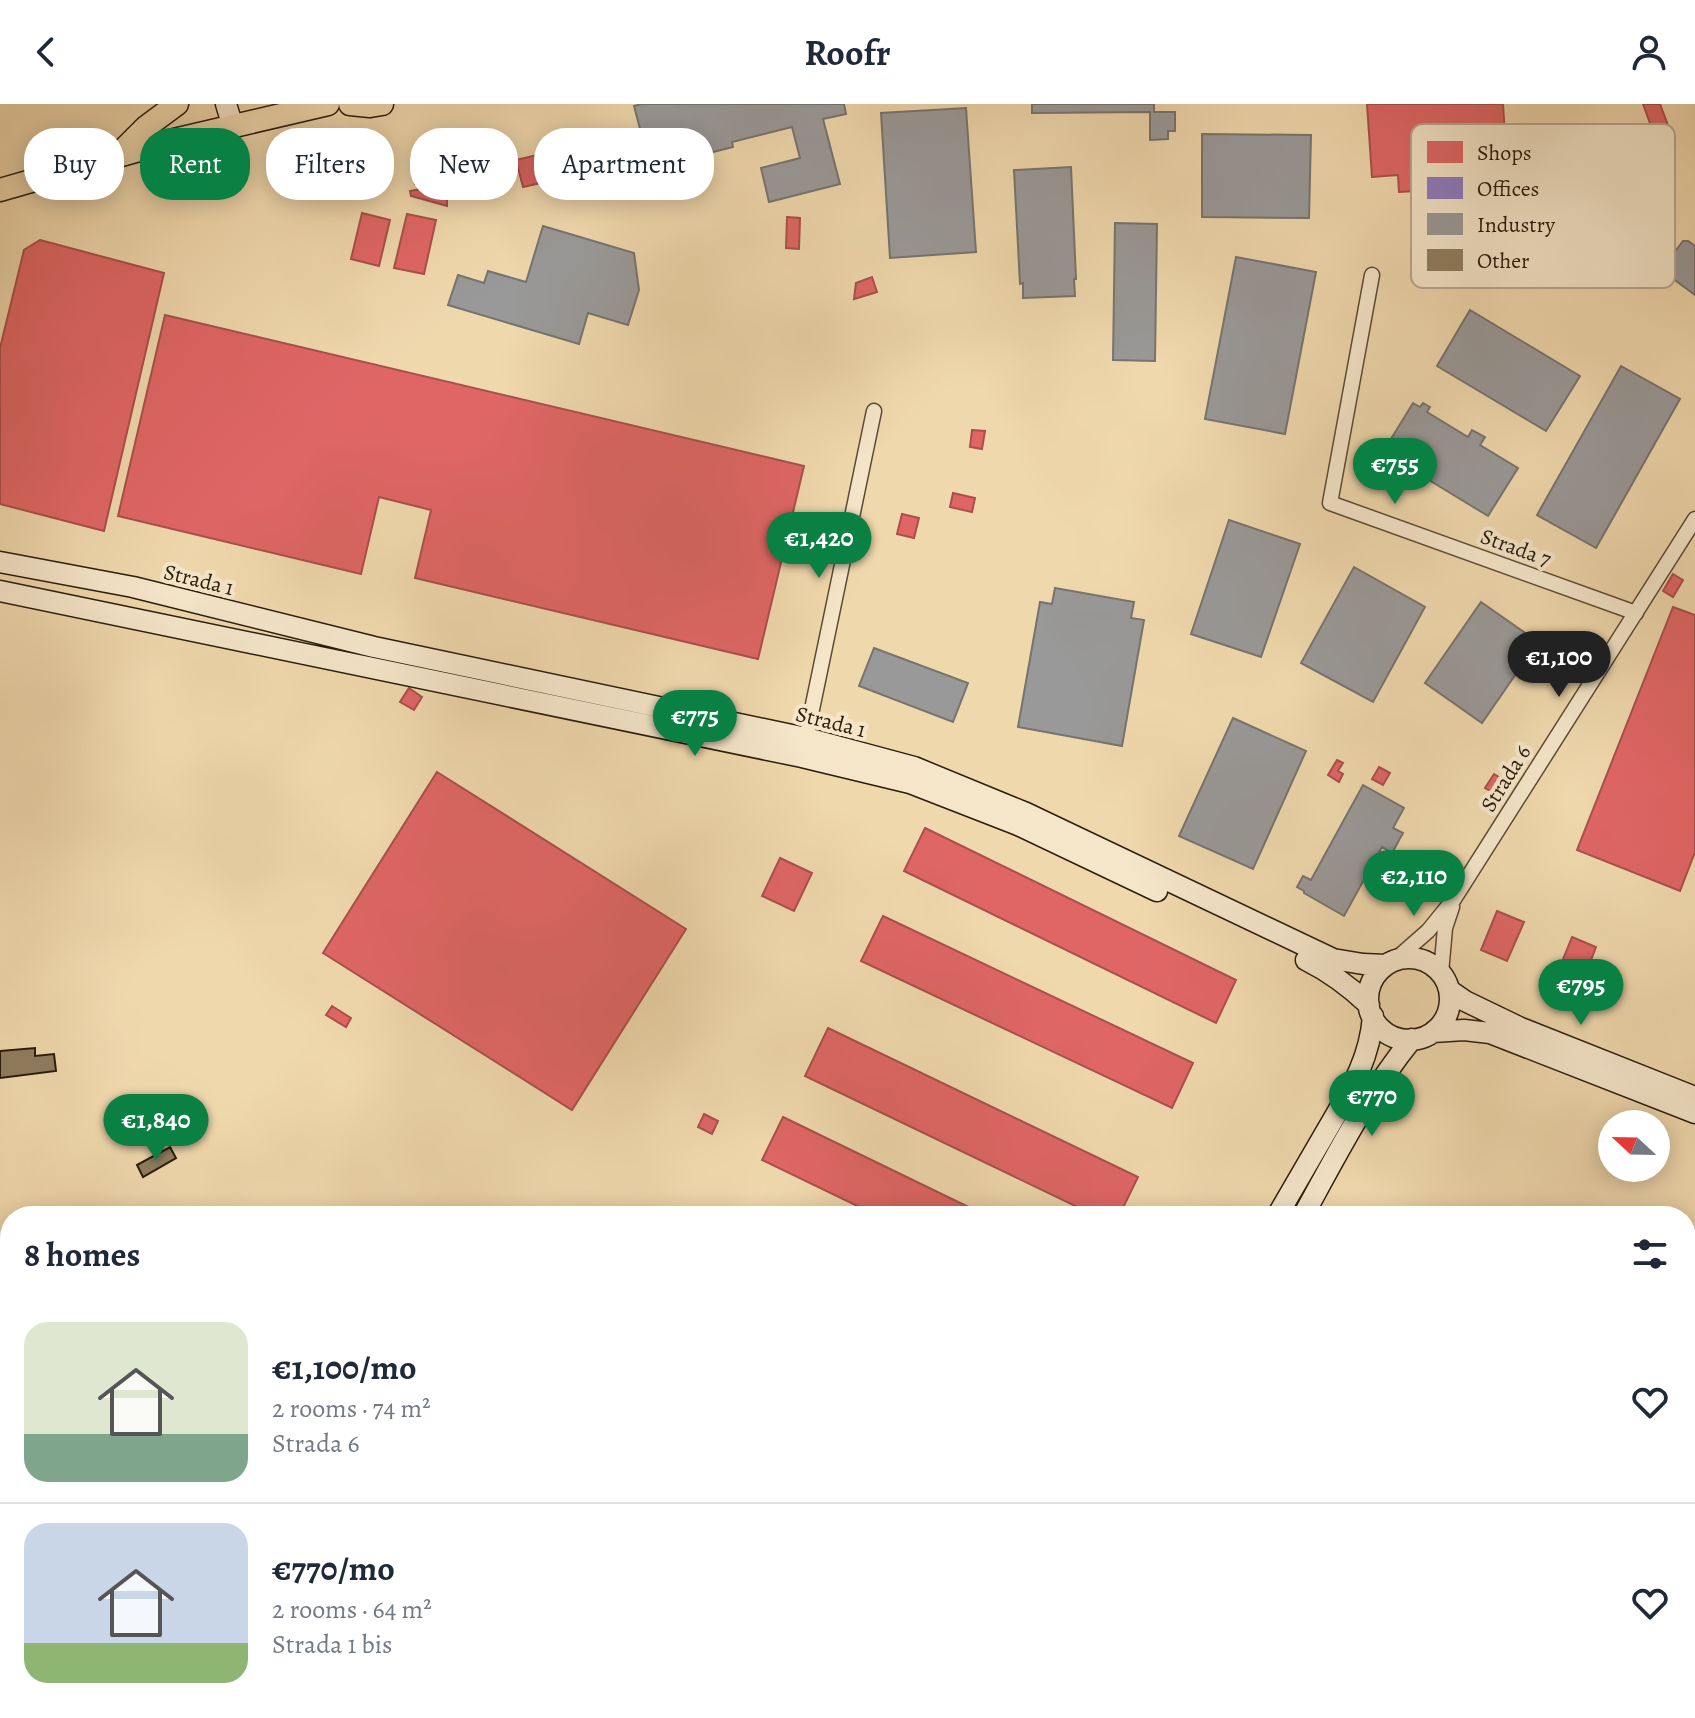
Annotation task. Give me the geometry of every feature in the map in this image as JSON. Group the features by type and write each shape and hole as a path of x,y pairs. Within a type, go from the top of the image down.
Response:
{"main road":[{"path":"124,149 146,127 177,104"},
{"path":"124,154 328,104"},
{"path":"350,104 382,104"},
{"path":"0,190 24,183"}],"street":[{"path":"226,104 233,127"},
{"name":"Strada 7","path":"1372,275 1330,503 1636,613"},
{"path":"804,748 874,411"},
{"name":"Strada 6","path":"1390,963 1428,931 1454,899 1695,519"},
{"name":"Strada 1","path":"0,562 133,587 804,748 910,783 1018,825 1323,968 1349,986 1371,1010"},
{"name":"Strada 1","path":"0,591 914,767 1026,813 1333,959 1363,964 1390,963"},
{"name":"Strada 6","path":"1445,981 1445,928 1454,899"},
{"path":"1283,1206 1360,1069 1371,1035 1370,987 1390,963 1412,958 1428,962 1465,1001 1521,1028 1695,1097"},
{"path":"1371,1010 1386,1032 1398,1038 1423,1037 1441,1024 1447,1013 1450,1002 1445,981"},
{"path":"1433,1032 1464,1030 1490,1033 1695,1113"},
{"path":"1309,1206 1369,1098 1412,1039"}],"building: Shops":[{"path":"1367,104 1503,104 1504,124 1411,124 1411,191 1399,192 1398,175 1372,177"},
{"path":"1643,104 1660,104 1668,124 1650,124"},
{"path":"534,156 534,185 523,187 518,160"},
{"path":"425,200 447,200 447,206"},
{"path":"362,213 390,220 379,266 351,259"},
{"path":"407,214 436,220 424,274 394,268"},
{"path":"787,217 800,218 799,249 786,248"},
{"path":"40,240 164,273 104,531 0,504 0,348 24,250"},
{"path":"872,277 877,292 854,299 856,283"},
{"path":"165,315 804,466 758,659 415,578 431,510 379,497 361,574 118,516"},
{"path":"972,430 985,431 982,449 970,447"},
{"path":"953,493 975,498 972,512 950,507"},
{"path":"902,514 919,518 914,538 897,534"},
{"path":"1673,574 1683,580 1673,597 1663,591"},
{"path":"1673,607 1695,615 1695,852 1680,891 1577,850"},
{"path":"409,688 422,697 414,710 400,702"},
{"path":"1337,760 1343,763 1338,771 1343,774 1339,782 1328,775"},
{"path":"1379,767 1390,773 1383,785 1372,779"},
{"path":"437,772 686,929 572,1110 323,953"},
{"path":"1494,774 1504,780 1495,794 1485,788"},
{"path":"925,828 1236,980 1216,1023 904,871"},
{"path":"780,858 812,873 794,911 762,896"},
{"path":"1497,911 1524,922 1507,961 1481,950"},
{"path":"883,916 1193,1063 1172,1108 861,961"},
{"path":"1572,937 1596,947 1574,1004 1549,994"},
{"path":"332,1006 351,1018 346,1027 326,1015"},
{"path":"828,1028 1138,1177 1124,1206 1075,1206 805,1076"},
{"path":"704,1114 718,1121 712,1134 698,1127"},
{"path":"783,1117 966,1206 857,1206 762,1160"}],"building: Industry":[{"path":"844,104 846,114 823,119 840,184 769,202 761,168 800,158 792,127 732,142 733,147 714,152 714,128 640,128 634,106"},
{"path":"1032,104 1154,104 1154,112 1175,112 1175,131 1168,131 1168,139 1150,140 1150,112 1032,113"},
{"path":"966,108 976,252 890,258 881,113"},
{"path":"1202,134 1311,135 1309,218 1202,217"},
{"path":"1071,167 1075,296 1023,298 1014,170"},
{"path":"1115,223 1157,224 1155,361 1113,360"},
{"path":"543,226 634,253 639,290 628,325 588,313 579,344 448,305 458,275 484,283 488,271 526,282"},
{"path":"1683,241 1695,246 1695,295 1675,280 1675,252"},
{"path":"1236,257 1316,272 1285,434 1205,419"},
{"path":"1470,310 1580,376 1546,431 1437,366"},
{"path":"1621,366 1680,399 1596,548 1537,515"},
{"path":"1413,403 1430,407 1427,412 1468,437 1472,430 1485,437 1480,445 1518,468 1488,516 1383,452"},
{"path":"1229,520 1300,544 1261,657 1191,634"},
{"path":"1354,567 1425,607 1373,702 1301,663"},
{"path":"1055,588 1134,602 1131,618 1144,620 1122,746 1018,727 1040,602 1052,604"},
{"path":"1481,602 1538,642 1482,723 1425,683"},
{"path":"874,648 968,683 953,722 859,686"},
{"path":"1233,718 1306,751 1253,869 1179,836"},
{"path":"1363,785 1404,808 1393,828 1403,833 1392,853 1382,847 1344,916 1297,887 1303,876 1311,880"}],"building: Other":[{"path":"35,1048 35,1056 54,1054 56,1071 0,1078 0,1051"},
{"path":"170,1147 176,1158 143,1177 137,1165"}]}
